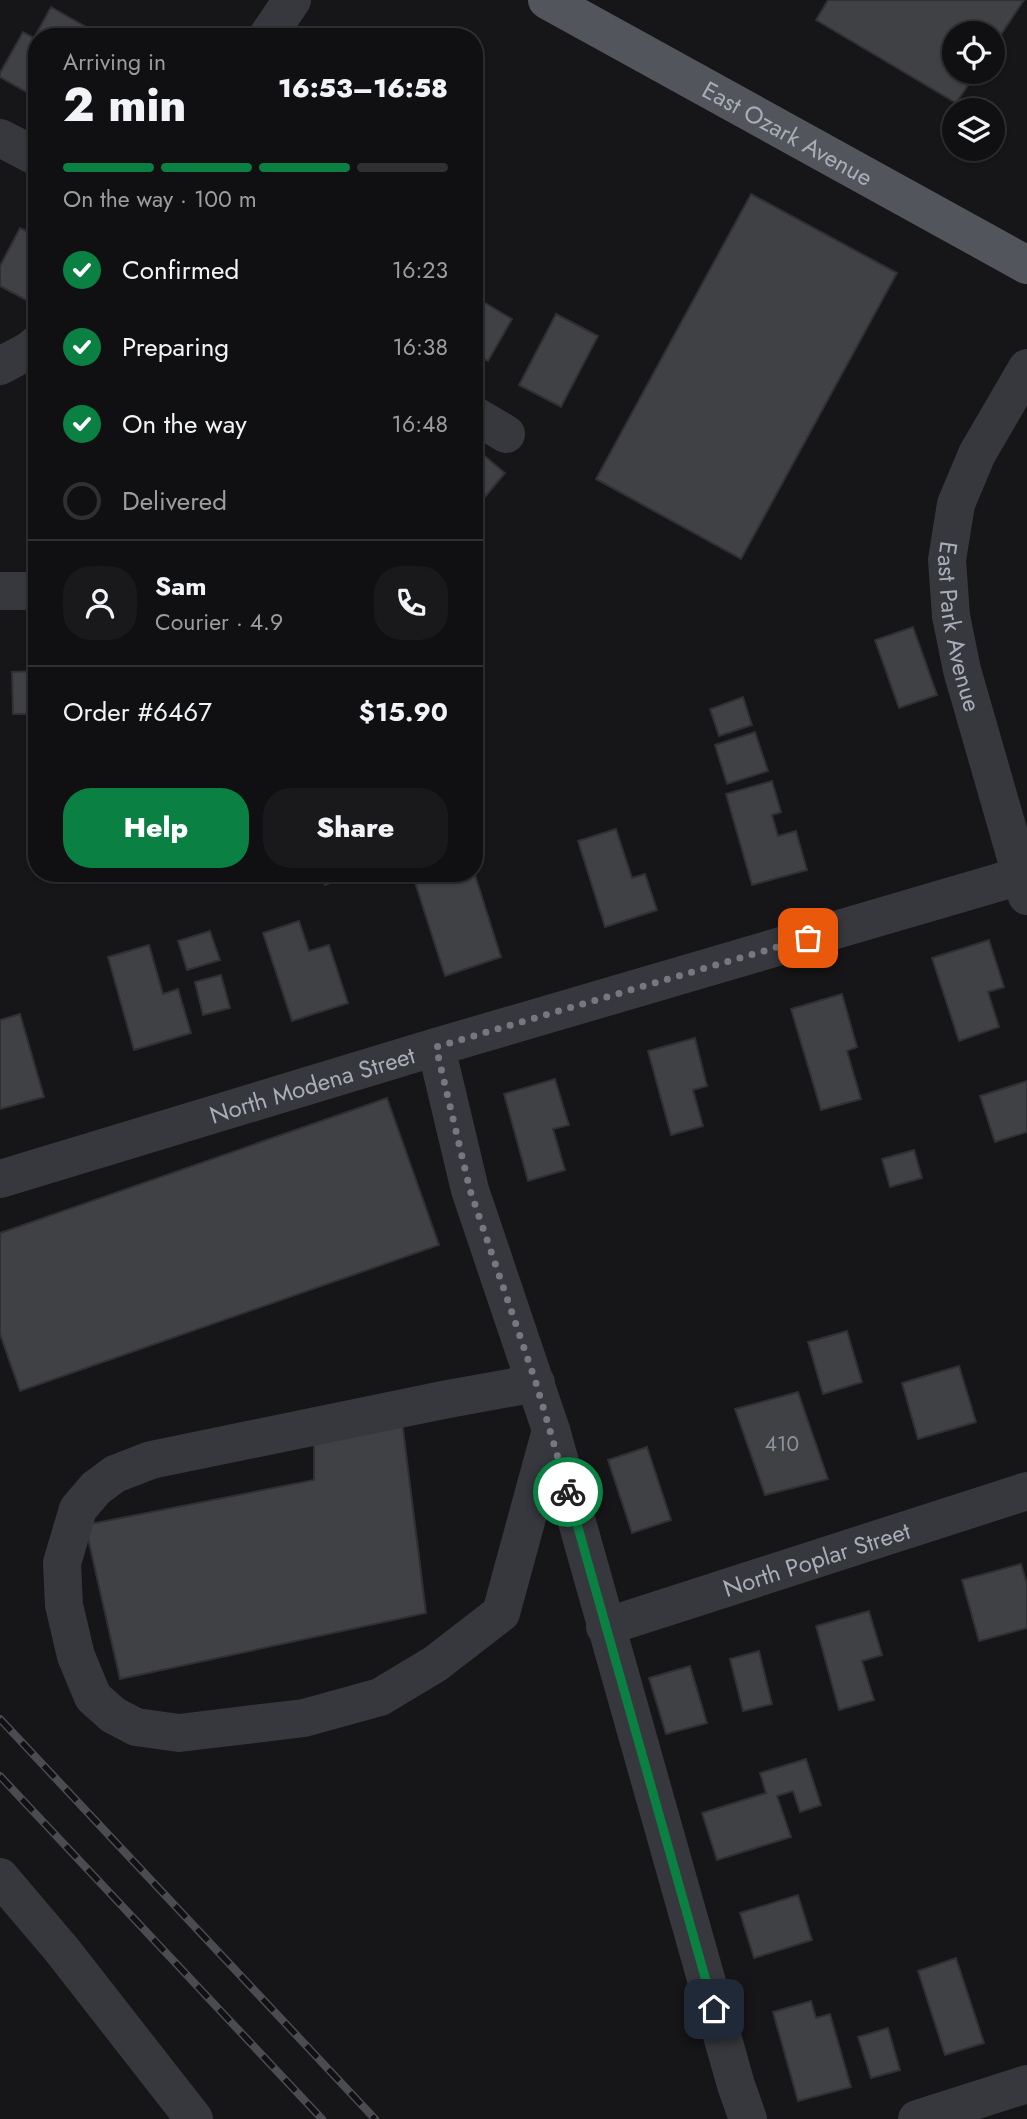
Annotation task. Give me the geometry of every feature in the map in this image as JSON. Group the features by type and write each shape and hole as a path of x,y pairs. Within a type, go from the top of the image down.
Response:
{"main road":[{"name":"East Ozark Avenue","path":"547,0 1027,265"}],"street":[{"path":"273,28 292,0"},
{"path":"0,138 28,152"},
{"path":"0,366 28,351"},
{"name":"East Park Avenue","path":"1025,882 962,670 951,616 947,560 956,505 978,454 1027,368"},
{"path":"0,591 28,591"},
{"name":"North Modena Street","path":"0,1179 436,1047 1025,882"},
{"path":"436,1047 470,1190 551,1430 605,1627 748,2119"},
{"path":"536,1383 151,1460 116,1474 96,1488 79,1509 62,1563 64,1605 76,1656 93,1697 113,1715 136,1727 179,1733 304,1718 380,1697 435,1664 501,1613 551,1430"},
{"name":"North Poplar Street","path":"605,1627 1027,1491"},
{"path":"0,1877 62,1950 194,2119"},
{"path":"917,2119 1027,2084"}],"building":[{"path":"828,0 1024,0 1005,28 1005,21 942,21 942,84 969,84 959,98 948,98 816,20"},
{"path":"51,7 88,28 39,28"},
{"path":"23,32 28,35 28,93 0,77"},
{"path":"751,194 897,273 741,559 596,479"},
{"path":"20,228 28,232 28,301 0,286 0,266"},
{"path":"483,302 512,319 488,361 483,358"},
{"path":"556,314 598,336 561,407 519,385"},
{"path":"483,455 505,473 483,499"},
{"path":"913,627 937,695 899,708 875,640"},
{"path":"28,671 28,714 13,714 12,672"},
{"path":"743,697 752,725 719,736 710,709"},
{"path":"755,732 768,771 727,784 715,745"},
{"path":"772,781 781,812 772,815 778,836 796,831 807,870 752,885 726,794"},
{"path":"616,829 632,878 645,874 657,910 605,927 578,841"},
{"path":"415,882 477,882 501,957 445,976"},
{"path":"299,921 309,951 329,945 348,1003 292,1021 263,933"},
{"path":"210,931 220,960 187,970 178,941"},
{"path":"989,940 1004,987 988,992 999,1027 959,1041 932,958"},
{"path":"149,945 163,994 178,989 191,1033 134,1050 108,957"},
{"path":"221,975 230,1008 203,1015 195,982"},
{"path":"842,994 857,1047 847,1051 861,1099 821,1110 791,1009"},
{"path":"20,1014 44,1097 0,1109 0,1020"},
{"path":"695,1038 707,1086 693,1090 703,1126 671,1135 648,1051"},
{"path":"555,1079 569,1125 553,1129 565,1170 528,1181 504,1094"},
{"path":"1027,1081 1027,1132 995,1142 980,1096"},
{"path":"387,1098 439,1245 20,1391 0,1334 0,1233"},
{"path":"914,1150 922,1178 890,1187 882,1159"},
{"path":"847,1331 862,1382 823,1394 808,1342"},
{"path":"959,1366 976,1422 918,1439 902,1383"},
{"path":"798,1392 828,1479 765,1495 735,1409"},
{"path":"402,1421 426,1613 120,1679 85,1525 314,1480 314,1440"},
{"path":"647,1447 671,1520 632,1533 608,1460"},
{"path":"1021,1564 1027,1584 1027,1628 979,1641 962,1580"},
{"path":"869,1611 882,1655 862,1661 874,1700 839,1710 816,1626"},
{"path":"759,1651 772,1704 743,1711 730,1659"},
{"path":"690,1666 707,1723 666,1734 649,1678"},
{"path":"806,1759 821,1805 800,1812 793,1791 777,1796 791,1837 717,1860 702,1813 766,1793 760,1773"},
{"path":"798,1895 812,1940 754,1958 740,1913"},
{"path":"956,1958 984,2043 945,2055 918,1971"},
{"path":"811,2001 816,2018 830,2014 851,2087 798,2101 773,2012"},
{"path":"888,2028 900,2070 871,2078 858,2037"}],"railway":[{"path":"0,1719 375,2119"},
{"path":"0,1776 322,2119"}],"way so far":[{"path":"568,1492 536,1383 470,1190 436,1047 808,938"}],"route":[{"path":"568,1492 714,2009"}]}
